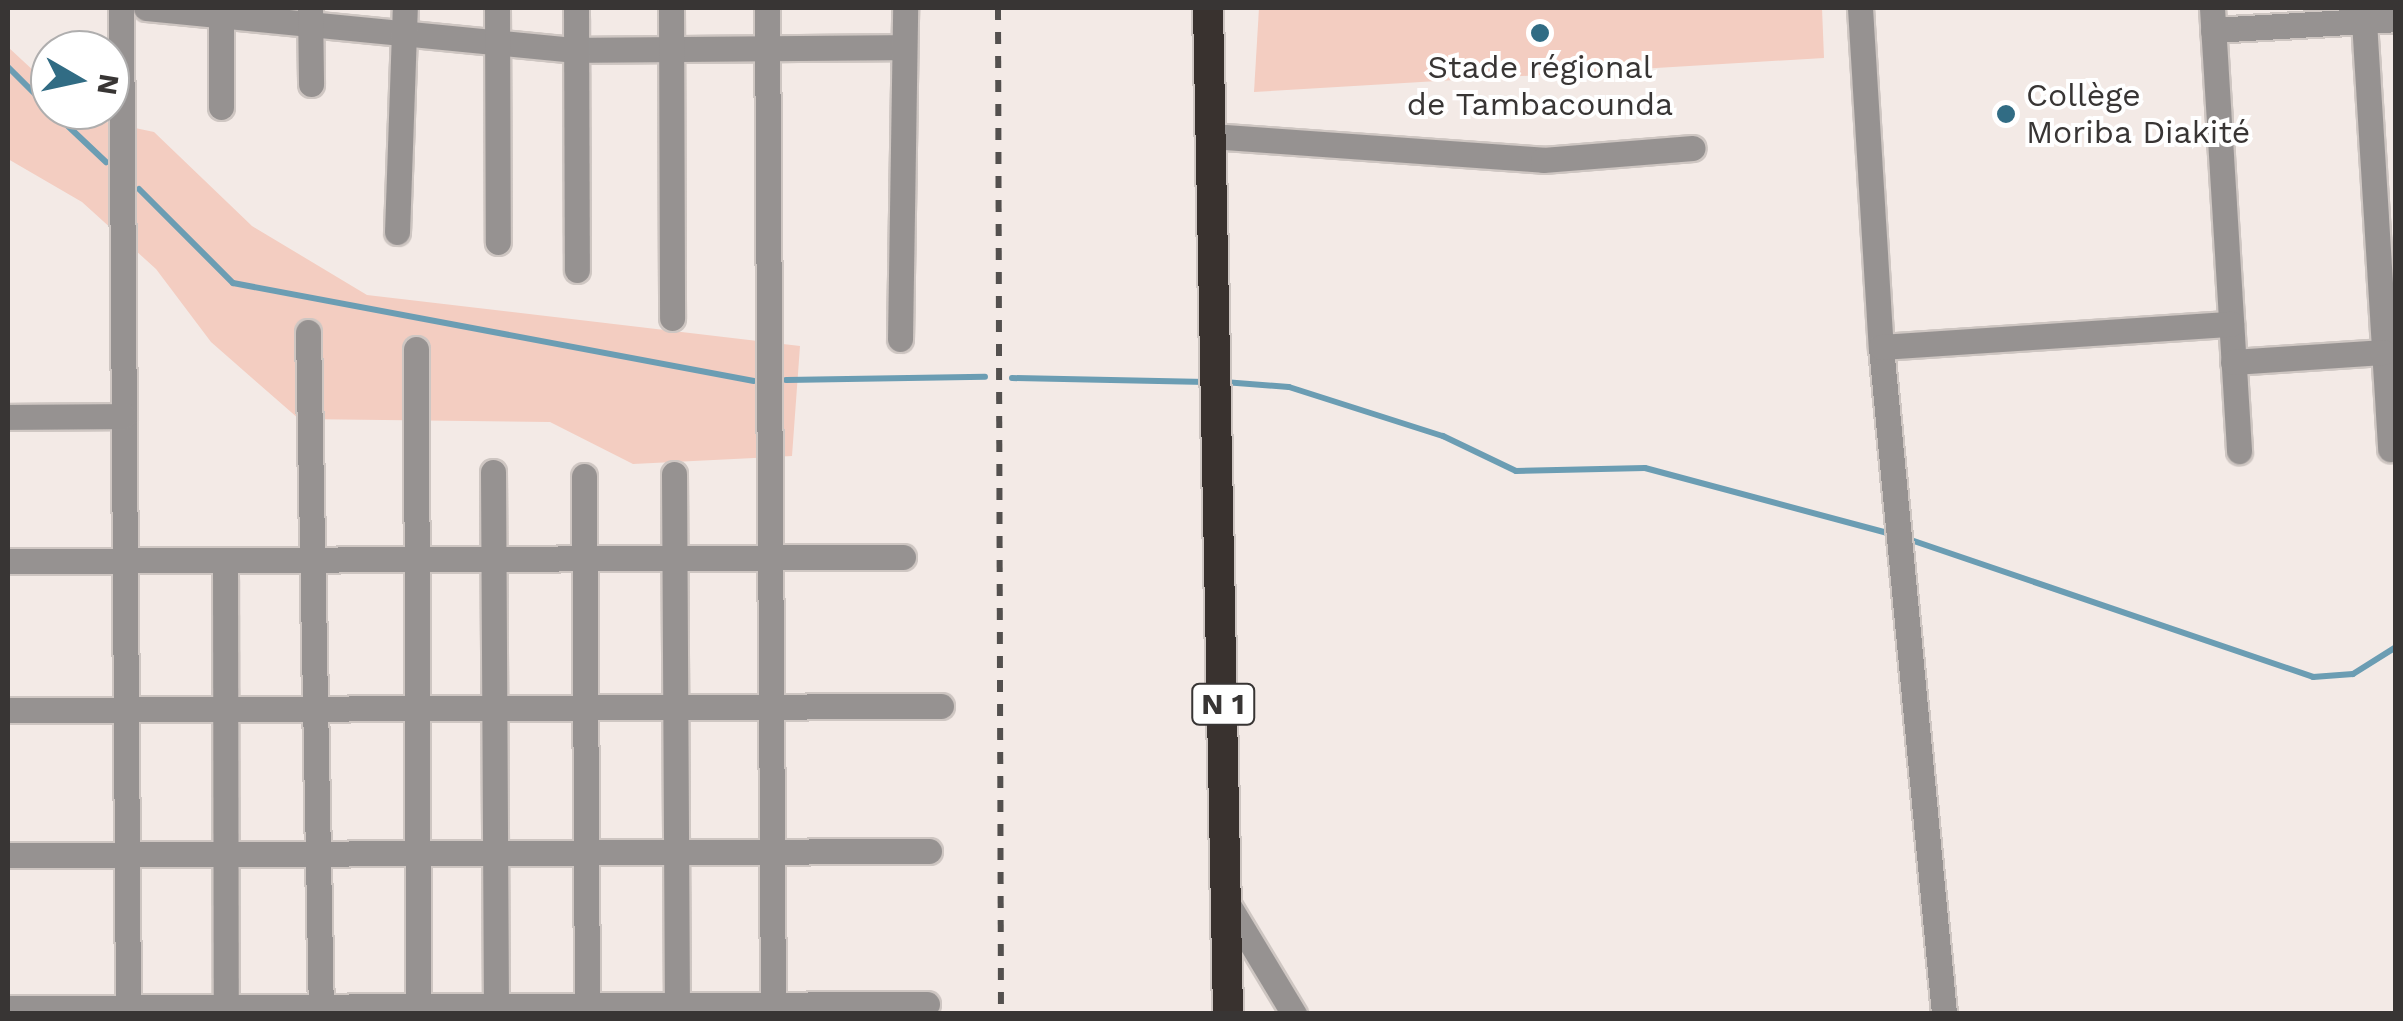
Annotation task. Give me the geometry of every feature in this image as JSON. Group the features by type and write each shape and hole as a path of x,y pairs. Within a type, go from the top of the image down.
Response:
{"highway":[{"name":"N 1","path":"1208,8 1228,1014"}],"street":[{"path":"122,8 128,1011"},
{"path":"146,8 405,19 497,41 576,50 671,53 904,47"},
{"path":"497,8 498,242"},
{"path":"576,8 576,270"},
{"path":"670,8 672,318"},
{"path":"767,8 773,1009"},
{"path":"900,340 905,8"},
{"path":"1860,8 1881,347 1909,582 1944,1014"},
{"path":"220,10 221,107"},
{"path":"310,15 311,84"},
{"path":"397,232 405,19"},
{"path":"2239,451 2212,19 2396,19"},
{"path":"2364,21 2390,449"},
{"path":"1211,136 1544,160 1692,148"},
{"path":"1881,347 2231,324"},
{"path":"308,332 310,560 319,709 321,1011"},
{"path":"416,349 418,1010"},
{"path":"2233,362 2384,352"},
{"path":"8,417 124,416"},
{"path":"493,472 496,1010"},
{"path":"674,474 676,1009"},
{"path":"584,476 587,1009"},
{"path":"8,561 904,557"},
{"path":"225,560 226,1010"},
{"path":"8,710 941,706"},
{"path":"8,855 929,851"},
{"path":"1227,903 1294,1014"},
{"path":"8,1008 321,1011 773,1009 927,1004"}],"shaded area":[{"name":"Stade régional de Tambacounda","path":"1259,8 1822,8 1824,58 1254,92"},
{"path":"8,47 30,67 30,130 130,130 130,127 154,132 252,226 367,295 800,346 792,456 633,464 550,422 299,419 211,342 156,269 82,202 8,159"}],"waterway":[{"path":"8,67 30,89"},
{"path":"72,130 106,162"},
{"path":"139,189 233,283 754,381"},
{"path":"786,380 985,377"},
{"path":"1012,378 1206,382"},
{"path":"1224,382 1289,387 1443,436 1516,471 1645,468 1891,534"},
{"path":"1908,539 2313,677 2353,674 2396,647"}],"railway":[{"path":"998,8 1001,1014"}],"place":[{"name":"Stade régional de Tambacounda","path":"1540,33"},
{"name":"Collège Moriba Diakité","path":"2006,114"}]}
